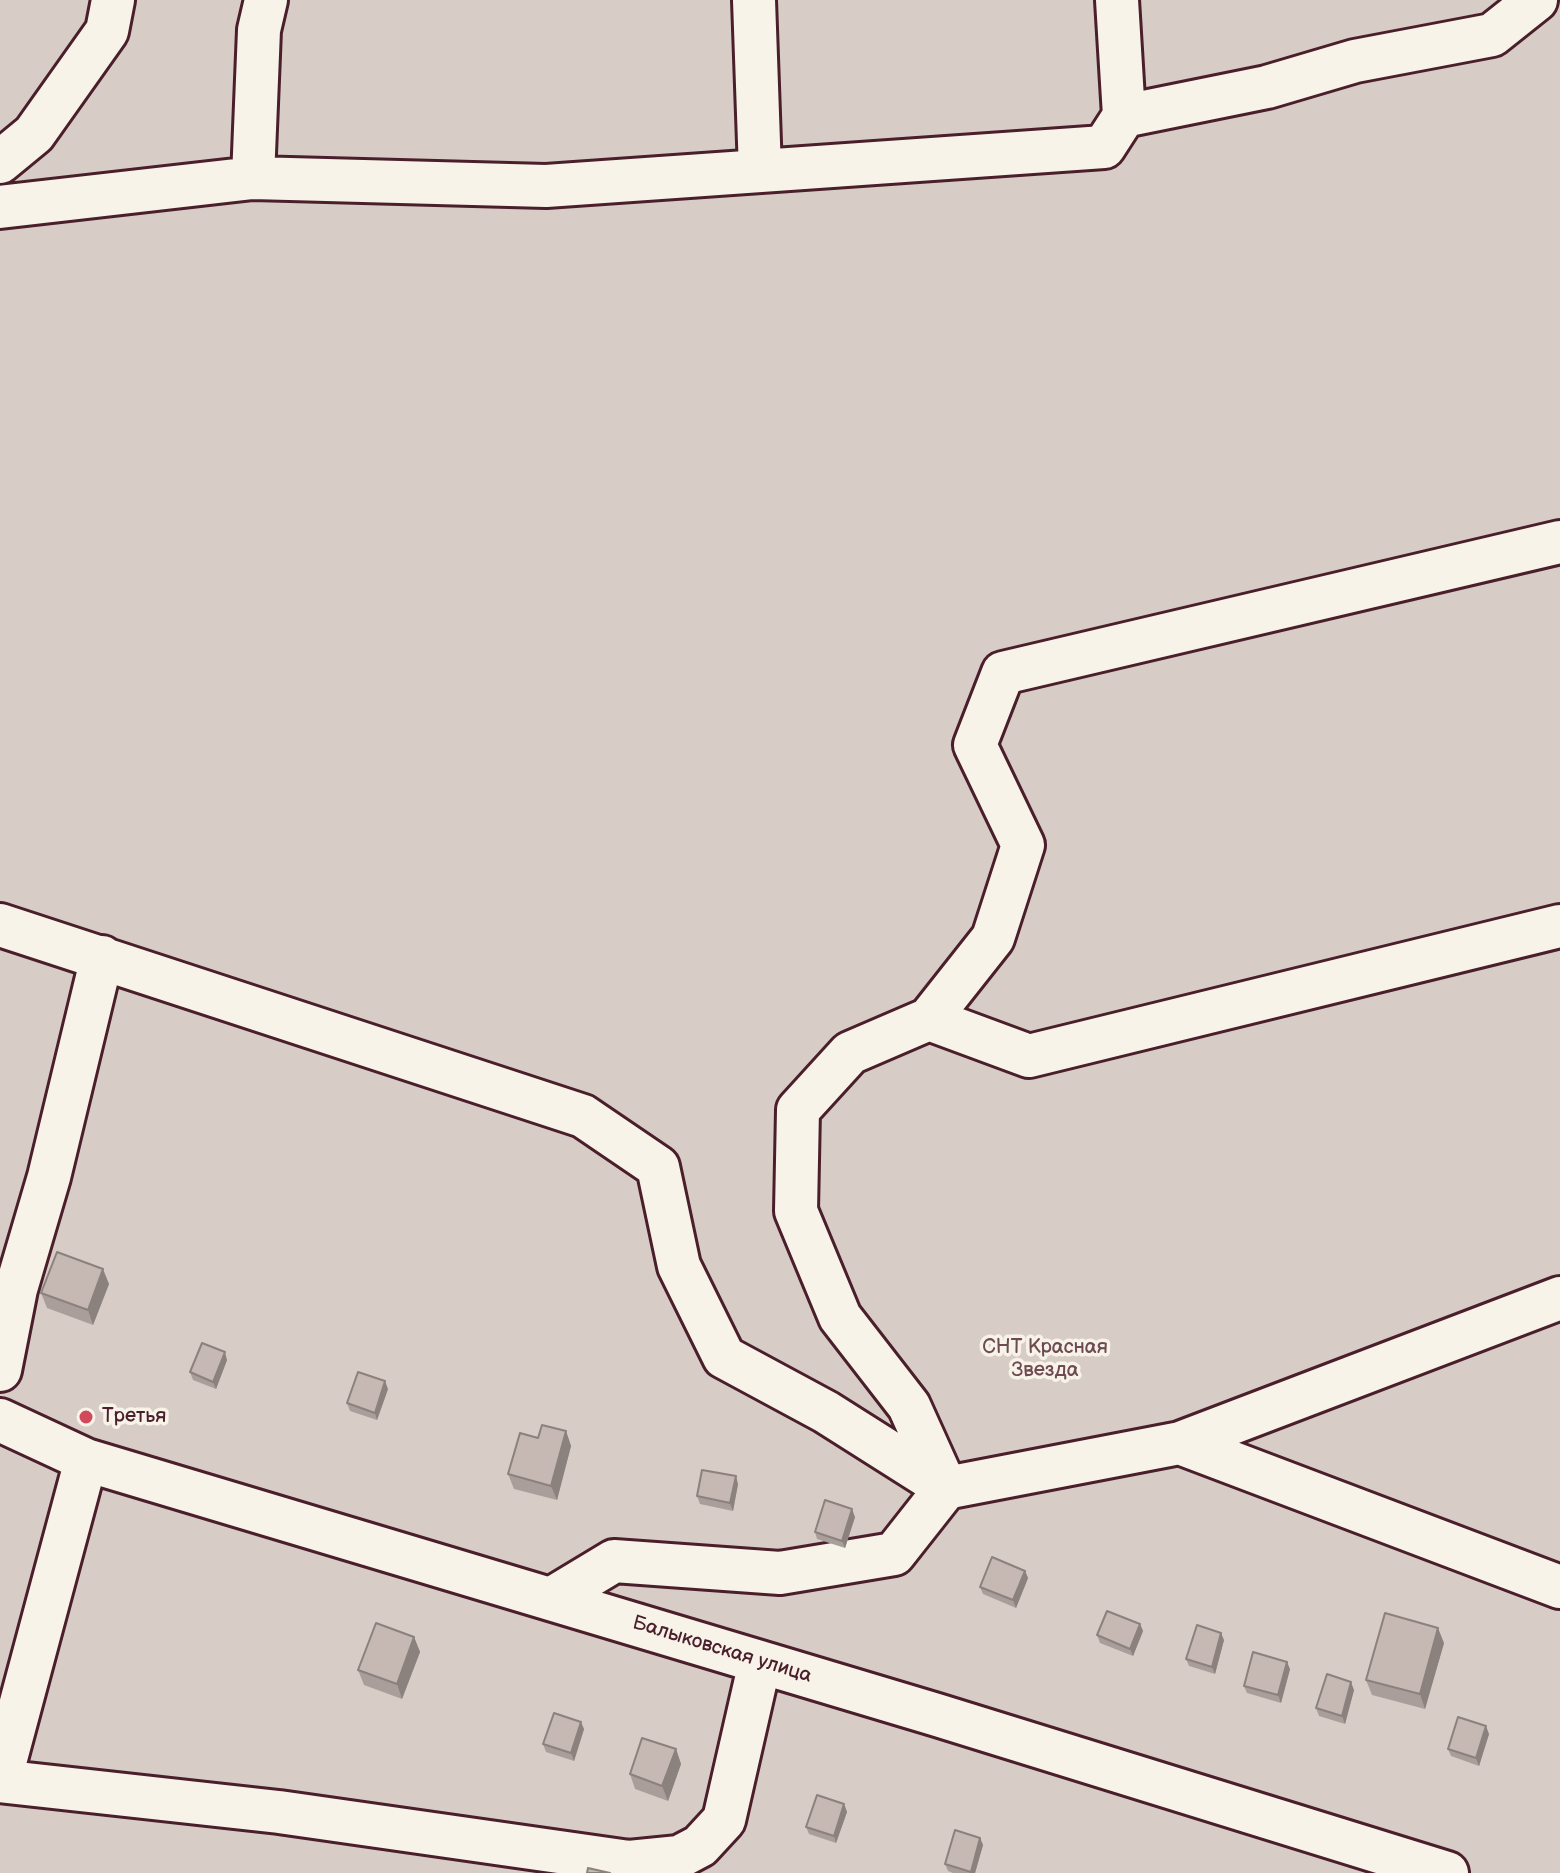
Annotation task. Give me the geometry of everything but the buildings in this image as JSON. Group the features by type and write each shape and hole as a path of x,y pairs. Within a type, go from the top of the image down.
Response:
{"street":[{"path":"0,162 34,134 107,31 113,0"},
{"path":"253,178 259,30 266,0"},
{"path":"754,0 760,171"},
{"path":"0,207 253,178 546,186 1104,147 1124,116 1117,0"},
{"path":"1124,116 1267,87 1492,17 1536,0"},
{"path":"946,1488 909,1406 840,1317 796,1211 798,1110 850,1053 929,1019 993,938 1023,845 975,745 1003,673 1560,542"},
{"path":"0,925 583,1116 658,1167 679,1266 724,1357 826,1412 946,1488"},
{"path":"929,1019 1029,1056 1560,926"},
{"path":"0,1370 16,1289 49,1177 102,957"},
{"path":"551,1599 614,1561 780,1573 894,1554 946,1488 1180,1443 1560,1298"},
{"name":"Балыковская улица","path":"0,1420 86,1460 760,1662 1447,1873"},
{"path":"1180,1443 1560,1587"},
{"path":"86,1460 0,1781 279,1812 629,1862 679,1857 700,1846 724,1820 760,1662"}],"green space":[{"name":"СНТ Красная Звезда","path":"0,0 1560,0 1560,1873 0,1873"}],"place":[{"name":"Третья","path":"86,1417"}]}
